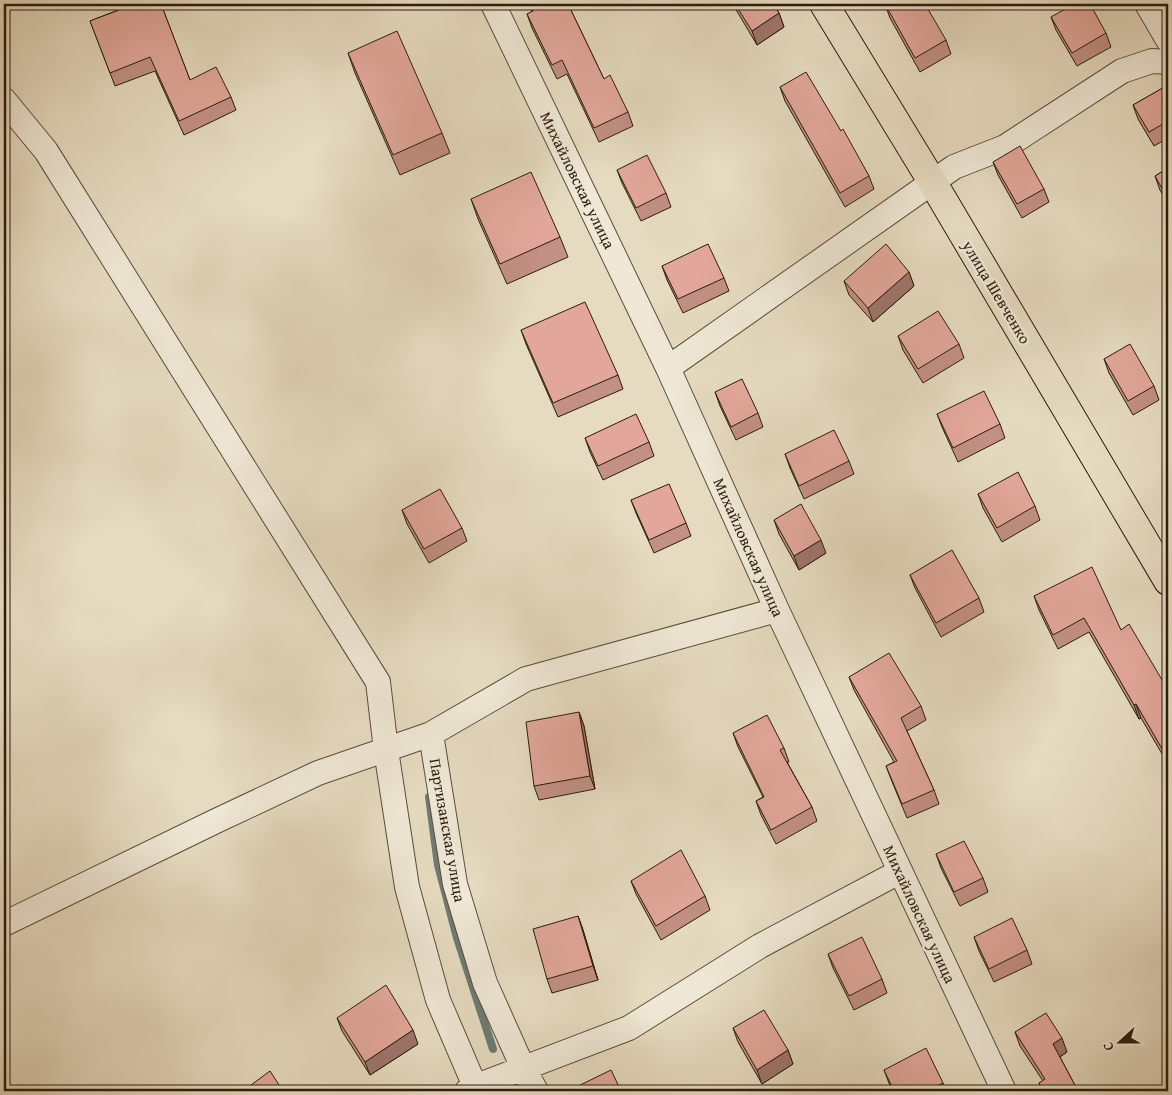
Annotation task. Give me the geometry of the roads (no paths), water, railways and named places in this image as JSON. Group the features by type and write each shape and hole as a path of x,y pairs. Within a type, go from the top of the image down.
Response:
{"main road":[{"name":"улица Шевченко","path":"824,4 933,183 1168,581"}],"street":[{"name":"Михайловская улица","path":"493,4 668,368 777,610 1004,1091"},
{"path":"1147,4 1168,40"},
{"path":"668,368 954,167 1005,147 1122,72 1152,61 1168,62"},
{"path":"4,100 46,151 378,682 386,750 407,887 438,1000 473,1090 523,1068 629,1028 760,946 899,872"},
{"path":"4,924 318,773 431,734 526,679 777,610"},
{"name":"Партизанская улица","path":"431,734 455,884 485,984 523,1068 536,1091"}],"waterway":[{"path":"429,797 438,865 457,938 493,1049"},
{"path":"507,1084 509,1091"}]}
